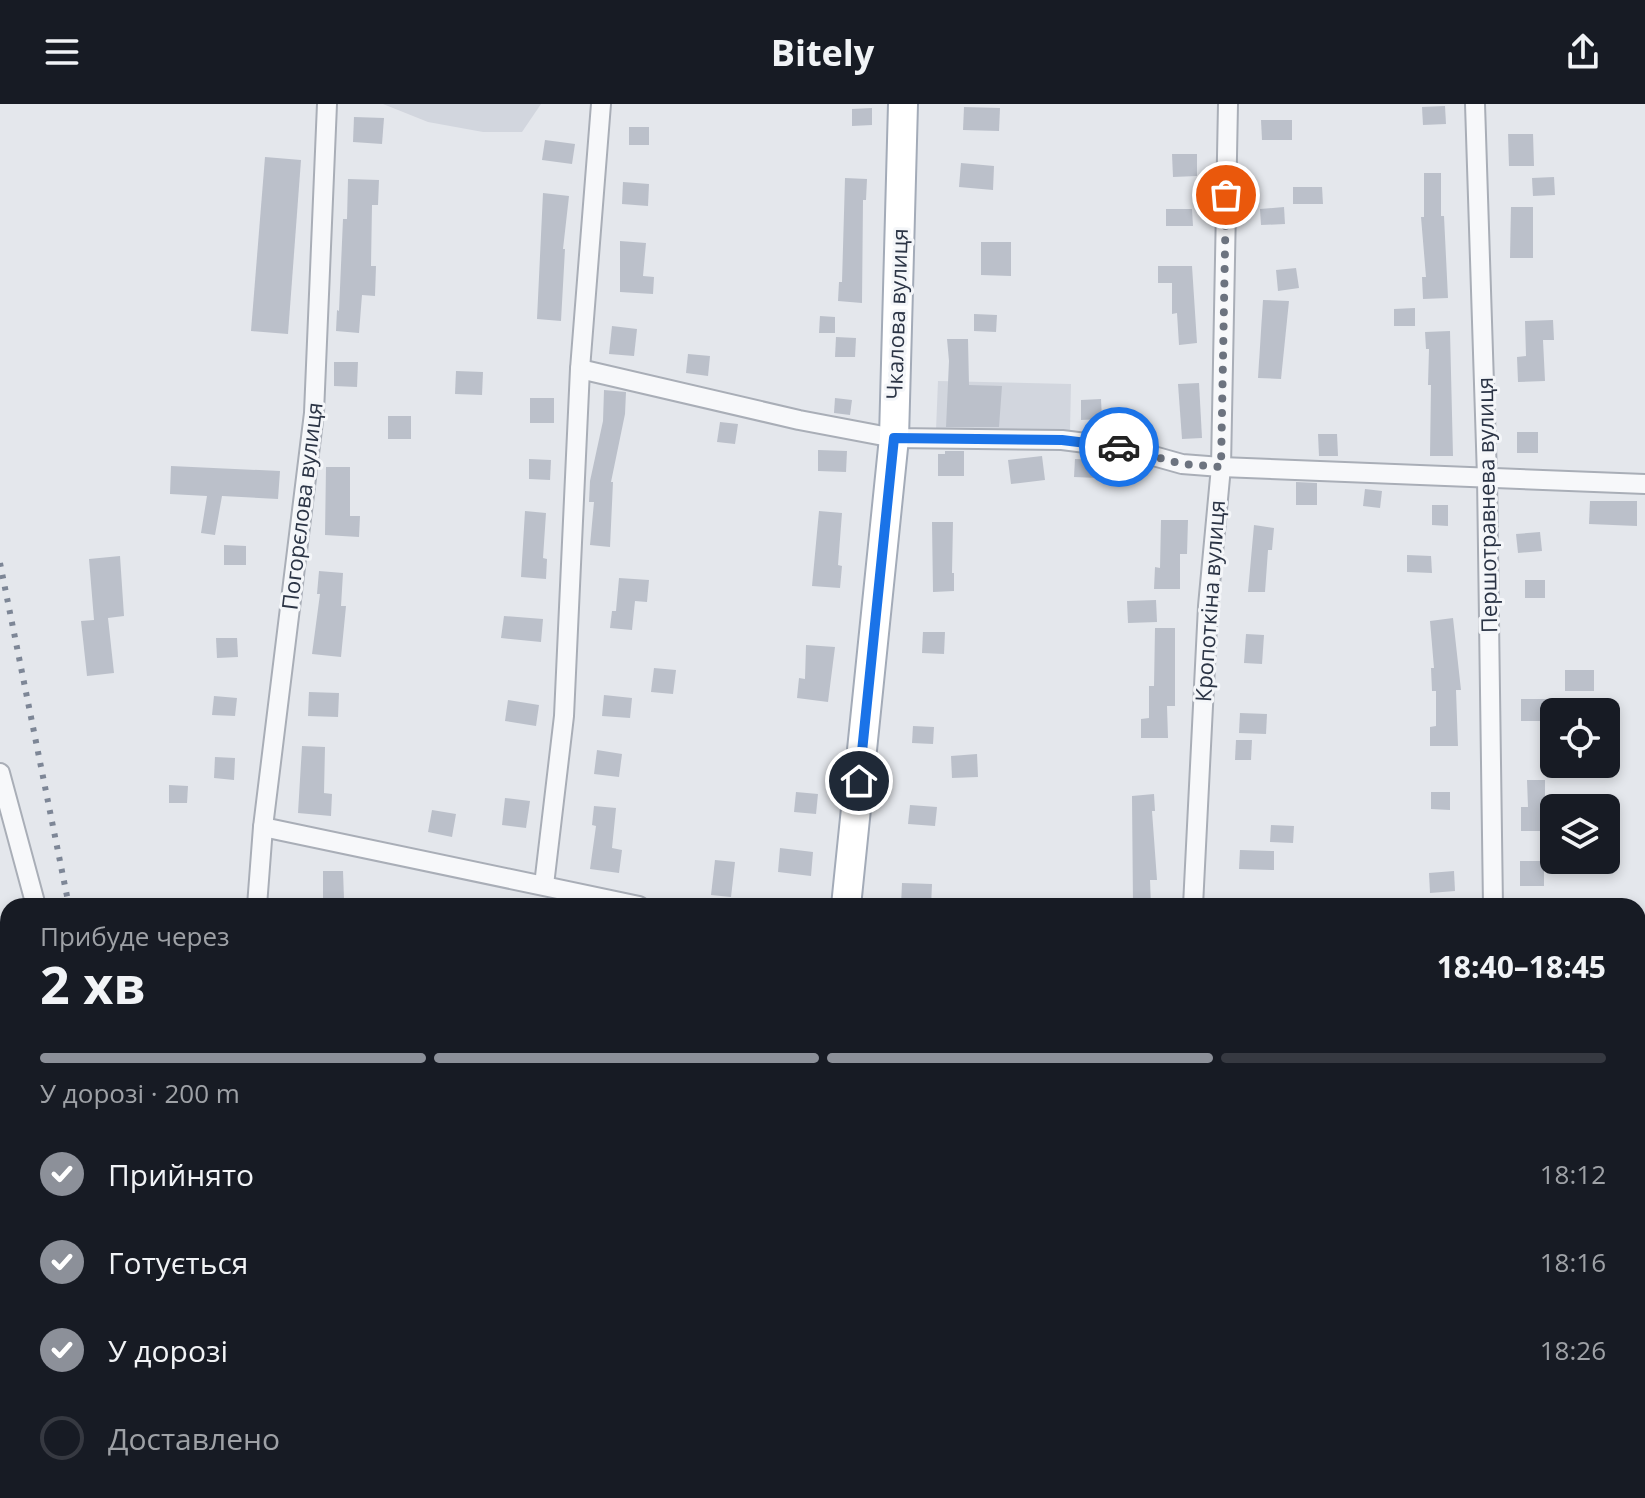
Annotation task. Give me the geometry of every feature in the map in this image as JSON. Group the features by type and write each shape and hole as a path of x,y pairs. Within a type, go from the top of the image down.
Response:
{"main road":[{"name":"Чкалова вулиця","path":"847,898 894,438 903,104"}],"street":[{"name":"Погорєлова вулиця","path":"258,898 263,827 314,413 327,104"},
{"path":"544,885 564,716 580,369 601,104"},
{"name":"Кропоткіна вулиця","path":"1193,898 1208,606 1221,467 1228,104"},
{"name":"Першотравнева вулиця","path":"1475,104 1487,477 1493,898"},
{"path":"580,369 799,420 894,438 1062,440 1125,448 1182,464 1221,467 1645,484"},
{"path":"0,773 34,898"},
{"path":"263,827 603,898"}],"shaded area":[{"path":"383,104 541,104 522,132 483,132 428,122"},
{"path":"938,381 1071,384 1070,431 936,430"}],"building":[{"path":"1445,106 1446,124 1423,125 1422,107"},
{"path":"964,107 1000,108 999,131 963,130"},
{"path":"872,108 872,125 852,126 852,109"},
{"path":"354,117 384,118 382,144 353,142"},
{"path":"1261,120 1292,120 1292,140 1262,140"},
{"path":"629,127 649,127 649,145 629,145"},
{"path":"1508,134 1533,134 1534,166 1509,166"},
{"path":"545,140 575,144 572,164 542,160"},
{"path":"1172,154 1197,154 1197,176 1173,177"},
{"path":"265,157 301,160 288,334 251,331"},
{"path":"961,163 994,166 993,190 959,187"},
{"path":"1424,173 1441,173 1441,216 1444,216 1448,298 1423,299 1422,277 1426,277 1421,217 1424,217"},
{"path":"1554,177 1555,195 1533,196 1532,178"},
{"path":"845,178 867,179 866,200 863,200 862,303 838,301 839,282 842,282"},
{"path":"348,179 379,180 378,205 372,205 371,266 376,266 375,296 362,295 359,333 336,331"},
{"path":"623,182 649,184 648,206 622,204"},
{"path":"1293,187 1322,187 1323,204 1293,204"},
{"path":"543,193 569,196 563,249 561,321 537,319"},
{"path":"1284,207 1285,224 1261,225 1260,209"},
{"path":"1511,207 1533,207 1533,258 1510,258"},
{"path":"1166,209 1192,209 1193,226 1166,226"},
{"path":"620,241 646,243 643,276 654,277 653,294 620,292"},
{"path":"981,242 1011,242 1011,276 981,275"},
{"path":"1158,266 1192,266 1197,343 1179,345 1177,313 1172,314 1172,283 1158,283"},
{"path":"1296,268 1299,288 1278,291 1276,270"},
{"path":"1263,300 1289,301 1281,379 1258,378"},
{"path":"1415,308 1415,326 1394,326 1394,309"},
{"path":"974,314 997,315 996,332 974,331"},
{"path":"820,316 835,317 835,333 819,333"},
{"path":"1553,320 1554,340 1543,340 1545,381 1518,382 1517,357 1526,356 1525,321"},
{"path":"612,326 637,329 634,356 609,354"},
{"path":"1450,331 1453,456 1430,456 1431,385 1428,385 1429,349 1426,349 1425,332"},
{"path":"836,337 856,338 855,357 835,357"},
{"path":"947,339 968,339 969,385 1002,386 999,427 946,427"},
{"path":"688,354 710,356 708,376 686,373"},
{"path":"334,362 358,362 357,387 334,386"},
{"path":"456,371 483,372 482,395 455,394"},
{"path":"1199,383 1202,438 1182,439 1178,384"},
{"path":"604,390 626,392 625,414 611,482 610,547 590,545 594,502 589,502 590,481 603,421"},
{"path":"530,398 554,398 554,423 530,423"},
{"path":"835,398 852,400 850,415 834,413"},
{"path":"1101,399 1102,419 1081,420 1081,400"},
{"path":"388,416 411,416 411,439 388,439"},
{"path":"720,422 738,424 735,444 717,442"},
{"path":"1517,432 1538,432 1538,453 1517,453"},
{"path":"1318,434 1337,434 1338,456 1319,456"},
{"path":"818,450 847,451 846,472 818,471"},
{"path":"945,451 964,451 964,476 938,476 938,454 945,454"},
{"path":"1042,456 1045,480 1011,484 1008,460"},
{"path":"529,459 551,460 550,480 529,479"},
{"path":"1075,459 1099,460 1098,478 1074,477"},
{"path":"171,466 280,471 278,499 222,496 215,535 201,533 207,496 170,494"},
{"path":"326,467 350,467 350,516 360,516 359,537 325,535"},
{"path":"1296,482 1317,483 1317,505 1296,505"},
{"path":"1365,489 1382,491 1380,508 1363,506"},
{"path":"1590,501 1637,501 1637,526 1589,524"},
{"path":"1432,505 1448,505 1448,526 1432,525"},
{"path":"525,511 546,513 543,558 547,559 546,579 521,577"},
{"path":"819,511 842,513 838,565 842,566 840,588 812,586"},
{"path":"1161,520 1188,520 1187,554 1180,554 1180,589 1154,589 1155,567 1160,568"},
{"path":"932,522 953,522 954,591 933,592"},
{"path":"1254,525 1274,528 1272,550 1268,550 1265,592 1248,592"},
{"path":"1540,532 1542,551 1518,553 1516,534"},
{"path":"224,545 246,546 246,565 224,565"},
{"path":"1407,555 1431,556 1432,573 1407,572"},
{"path":"120,556 124,616 108,618 114,673 87,676 81,621 94,620 89,559"},
{"path":"319,571 343,573 341,606 346,606 341,657 312,654 320,594 317,594"},
{"path":"619,578 649,580 647,602 635,601 632,630 610,628 612,611 616,611"},
{"path":"1525,580 1545,580 1545,598 1525,598"},
{"path":"1156,600 1157,622 1128,623 1127,601"},
{"path":"504,616 543,619 541,642 501,638"},
{"path":"1453,618 1461,690 1456,690 1458,746 1430,746 1430,727 1436,726 1436,691 1432,691 1431,668 1434,668 1430,621"},
{"path":"1155,628 1175,628 1175,706 1167,706 1168,738 1141,738 1141,719 1149,718 1149,686 1154,686"},
{"path":"923,632 945,632 944,654 922,653"},
{"path":"1246,634 1264,635 1262,664 1244,663"},
{"path":"216,638 237,638 238,657 217,658"},
{"path":"806,645 835,647 828,702 797,698 799,678 805,679"},
{"path":"654,668 676,670 673,694 651,692"},
{"path":"1565,670 1594,670 1594,691 1565,691"},
{"path":"309,692 339,693 338,717 308,716"},
{"path":"604,695 632,698 630,718 602,716"},
{"path":"214,696 237,698 235,716 212,715"},
{"path":"1521,699 1540,699 1540,721 1521,721"},
{"path":"508,700 539,705 536,726 505,721"},
{"path":"1240,713 1267,714 1266,734 1239,733"},
{"path":"913,726 934,727 933,744 912,743"},
{"path":"1236,740 1252,740 1251,760 1235,760"},
{"path":"302,746 325,747 324,793 332,794 331,816 298,813"},
{"path":"597,750 622,754 619,777 594,774"},
{"path":"977,754 978,777 952,778 951,756"},
{"path":"215,757 235,758 234,780 214,778"},
{"path":"1527,780 1545,780 1545,794 1540,794 1540,831 1521,831 1521,807 1528,807"},
{"path":"169,785 188,786 187,803 169,803"},
{"path":"796,792 818,794 816,814 794,812"},
{"path":"1431,792 1450,792 1450,810 1431,809"},
{"path":"1154,794 1155,811 1152,811 1157,880 1150,880 1151,898 1133,898 1132,796"},
{"path":"505,798 530,801 526,828 502,825"},
{"path":"910,805 937,807 935,826 908,824"},
{"path":"594,806 616,808 612,848 622,850 619,873 590,869 596,826 592,825"},
{"path":"432,810 456,814 452,837 428,832"},
{"path":"1271,825 1294,826 1293,843 1270,842"},
{"path":"780,848 813,852 811,876 778,872"},
{"path":"1240,850 1274,851 1274,870 1239,869"},
{"path":"715,860 735,862 731,897 711,895"},
{"path":"1520,861 1540,861 1544,886 1520,886"},
{"path":"323,871 343,871 344,898 323,898"},
{"path":"1454,871 1455,891 1430,893 1429,873"},
{"path":"902,883 932,884 931,898 901,898"}],"railway":[{"path":"0,563 67,898"}],"way so far":[{"path":"1119,447 1182,464 1221,467 1226,195"}],"route":[{"path":"859,781 894,438 1062,440 1119,447"}]}
